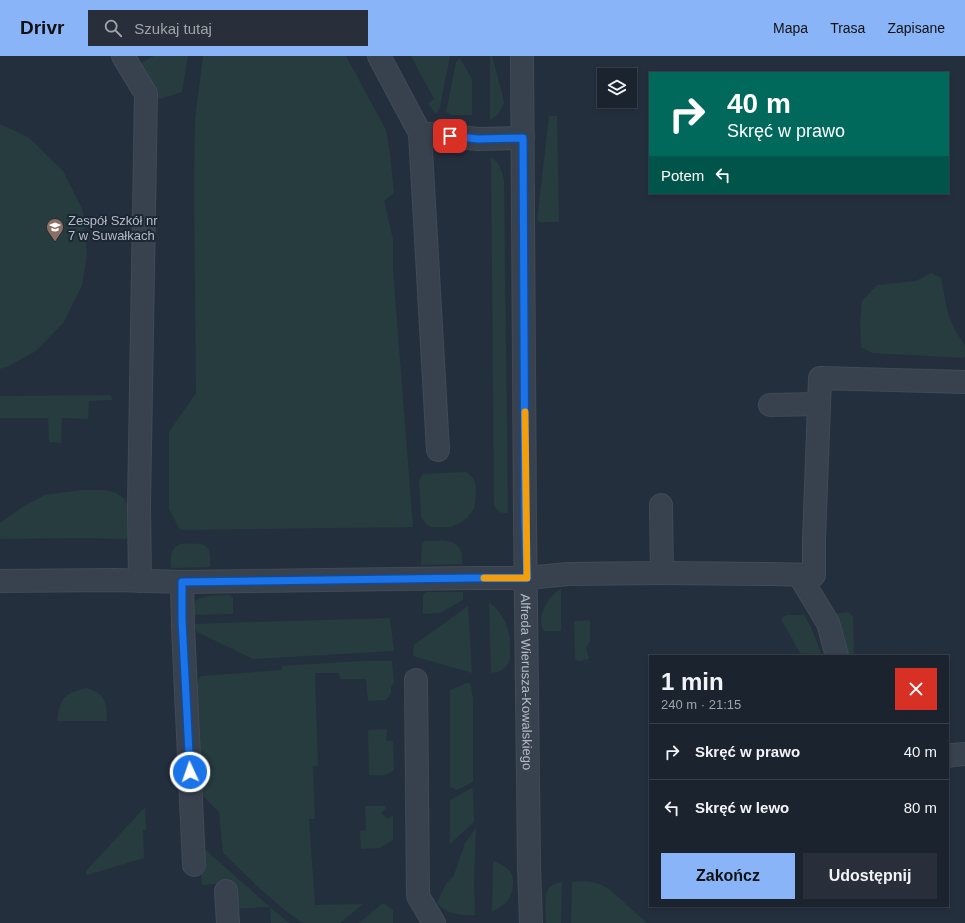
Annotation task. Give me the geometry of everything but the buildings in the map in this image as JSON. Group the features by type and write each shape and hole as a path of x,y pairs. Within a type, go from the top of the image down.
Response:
{"street":[{"path":"123,56 146,94 139,506 140,582"},
{"path":"379,56 420,133 438,450"},
{"name":"Alfreda Wierusza-Kowalskiego","path":"522,56 525,522 531,923"},
{"path":"420,133 478,139 523,138"},
{"path":"0,581 115,580 140,582 182,582 527,578 568,574 662,573 814,575 820,378 965,382"},
{"path":"770,404 819,404"},
{"path":"661,505 662,573"},
{"path":"799,575 828,623 838,655"},
{"path":"182,582 183,634 194,865"},
{"path":"416,680 418,896 434,923"},
{"path":"949,756 965,754"},
{"path":"226,891 228,923"}],"green space":[{"path":"154,56 188,56 182,92 153,101 139,64"},
{"path":"203,56 346,56 386,130 394,193 384,201 393,239 393,270 413,527 180,530 169,509 169,432 196,393 194,187 195,119"},
{"path":"411,56 450,56 440,107 436,114 428,104 434,99"},
{"path":"490,56 492,56 504,103 501,110 490,120"},
{"path":"460,58 472,79 472,115 451,115 446,112 456,62"},
{"path":"549,116 557,116 559,222 540,222 537,220"},
{"path":"0,124 28,137 63,171 83,211 87,255 82,285 64,322 36,351 9,366 0,369"},
{"path":"491,157 500,167 504,180 508,513 499,512 494,504"},
{"path":"931,273 941,278 948,314 955,330 965,346 964,358 872,353 861,347 860,323 862,301 877,285 916,281"},
{"path":"111,395 112,400 89,401 88,419 62,418 61,443 49,442 48,418 0,418 0,396"},
{"path":"466,472 475,482 476,491 474,509 467,518 451,527 432,527 427,525 421,517 419,480 423,474"},
{"path":"81,490 105,490 116,493 125,499 128,509 128,536 126,539 0,539 0,523 24,506 45,495"},
{"path":"425,541 452,542 460,549 462,554 462,564 421,565 422,544"},
{"path":"180,544 201,544 208,548 210,553 210,567 171,568 172,552"},
{"path":"561,589 561,631 544,631 541,617 544,607 550,598"},
{"path":"426,592 463,592 463,600 440,613 423,614 423,595"},
{"path":"229,595 233,598 233,614 193,615 195,601 207,596"},
{"path":"489,602 503,617 508,630 510,643 510,658 508,663 502,670 491,673"},
{"path":"468,606 472,673 413,656 414,645"},
{"path":"848,612 853,616 854,655 846,655 831,614"},
{"path":"786,615 804,615 811,627 822,655 801,655 781,619"},
{"path":"390,618 394,651 253,659 197,632 192,624"},
{"path":"590,620 590,642 586,647 589,659 579,661 575,659 574,621"},
{"path":"362,661 392,661 394,683 391,687 391,693 386,700 368,701 366,679 340,679 339,673 315,673 318,766 313,766 315,819 309,819 315,905 363,904 340,923 304,923 286,911 259,888 223,853 219,812 199,792 195,685 201,676 282,670 282,666"},
{"path":"467,683 471,686 473,699 473,782 457,790 450,787 450,690"},
{"path":"87,688 102,696 106,703 107,721 57,721 60,707 64,698 73,692"},
{"path":"387,729 386,741 393,741 394,769 392,772 386,774 369,775 368,730"},
{"path":"472,788 474,822 450,844 450,800"},
{"path":"365,806 385,806 386,808 381,813 388,819 393,815 393,840 379,848 361,849 360,831 366,830"},
{"path":"145,807 146,830 143,830 144,858 87,875 87,870"},
{"path":"476,828 474,881 475,915 454,914 445,910 437,903 446,884 454,875 465,843"},
{"path":"199,845 270,907 232,909 232,883 202,885"},
{"path":"493,861 510,871 513,886 509,899 492,912"},
{"path":"585,881 609,889 647,923 571,923 572,882"},
{"path":"562,882 561,923 546,923 546,894 550,887"},
{"path":"382,904 385,904 393,910 393,923 359,923"},
{"path":"270,907 289,923 271,923"}],"slow traffic":[{"path":"484,578 527,578 525,522 525,412"}],"place":[{"name":"Zespół Szkół nr 7 w Suwałkach","path":"55,242"}],"route":[{"path":"190,772 182,620 182,582 527,578 525,522 523,138 478,139 450,136"}]}
